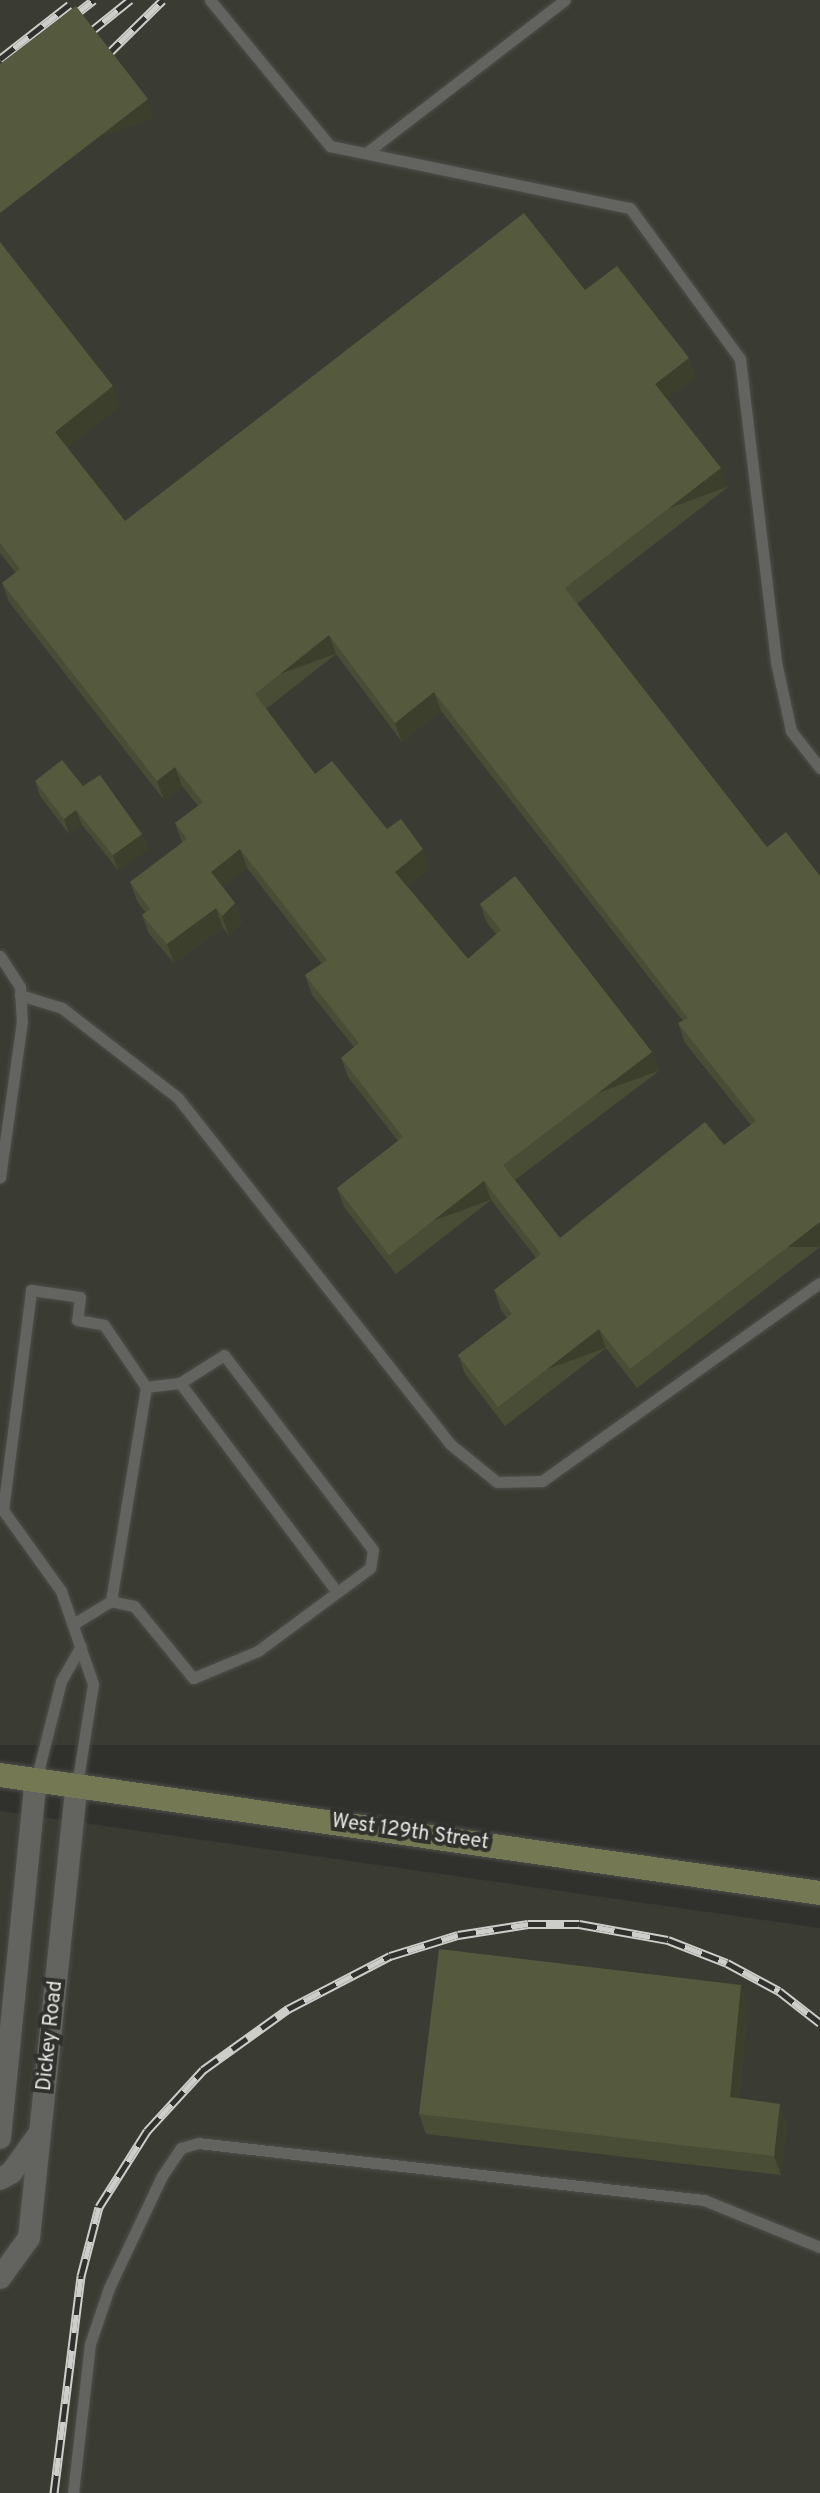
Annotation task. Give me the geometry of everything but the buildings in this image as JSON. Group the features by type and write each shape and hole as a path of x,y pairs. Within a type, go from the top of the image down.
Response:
{"main road":[{"name":"West 129th Street","path":"0,1775 820,1893"}],"street":[{"name":"Dickey Road","path":"0,2138 36,1780"},
{"name":"Dickey Road","path":"0,2278 29,2238 77,1785"},
{"path":"0,2179 11,2173 42,2129"}],"lane":[{"path":"210,0 330,146 630,208 740,359 776,662 791,731 820,768"},
{"path":"366,153 565,0"},
{"path":"0,956 20,995 22,1021 0,1177"},
{"path":"20,995 62,1008 178,1098 450,1444 497,1482 542,1481 820,1283"},
{"path":"77,1785 93,1684 75,1623 61,1591 2,1508 31,1290 80,1297 77,1320 104,1325 146,1387 111,1601"},
{"path":"75,1623 111,1601 134,1606 193,1678 258,1651 370,1568 373,1550 224,1355 180,1383 146,1387"},
{"path":"180,1383 337,1592"},
{"path":"36,1780 61,1681 81,1646"},
{"path":"73,2493 90,2344 109,2288 162,2176 181,2148 198,2143 704,2200 820,2247"}],"shaded area":[{"path":"0,0 820,0 820,1745 0,1745"},
{"path":"0,1811 820,1928 820,2493 0,2493"}],"railway":[{"path":"63,24 94,0"},
{"path":"89,33 130,0"},
{"path":"107,55 163,0"},
{"path":"0,59 69,5"},
{"path":"54,2493 81,2276 99,2207 147,2131 203,2070 288,2009 390,1956 458,1935 528,1924 579,1924 668,1940 727,1963 779,1991 820,2023"}]}
